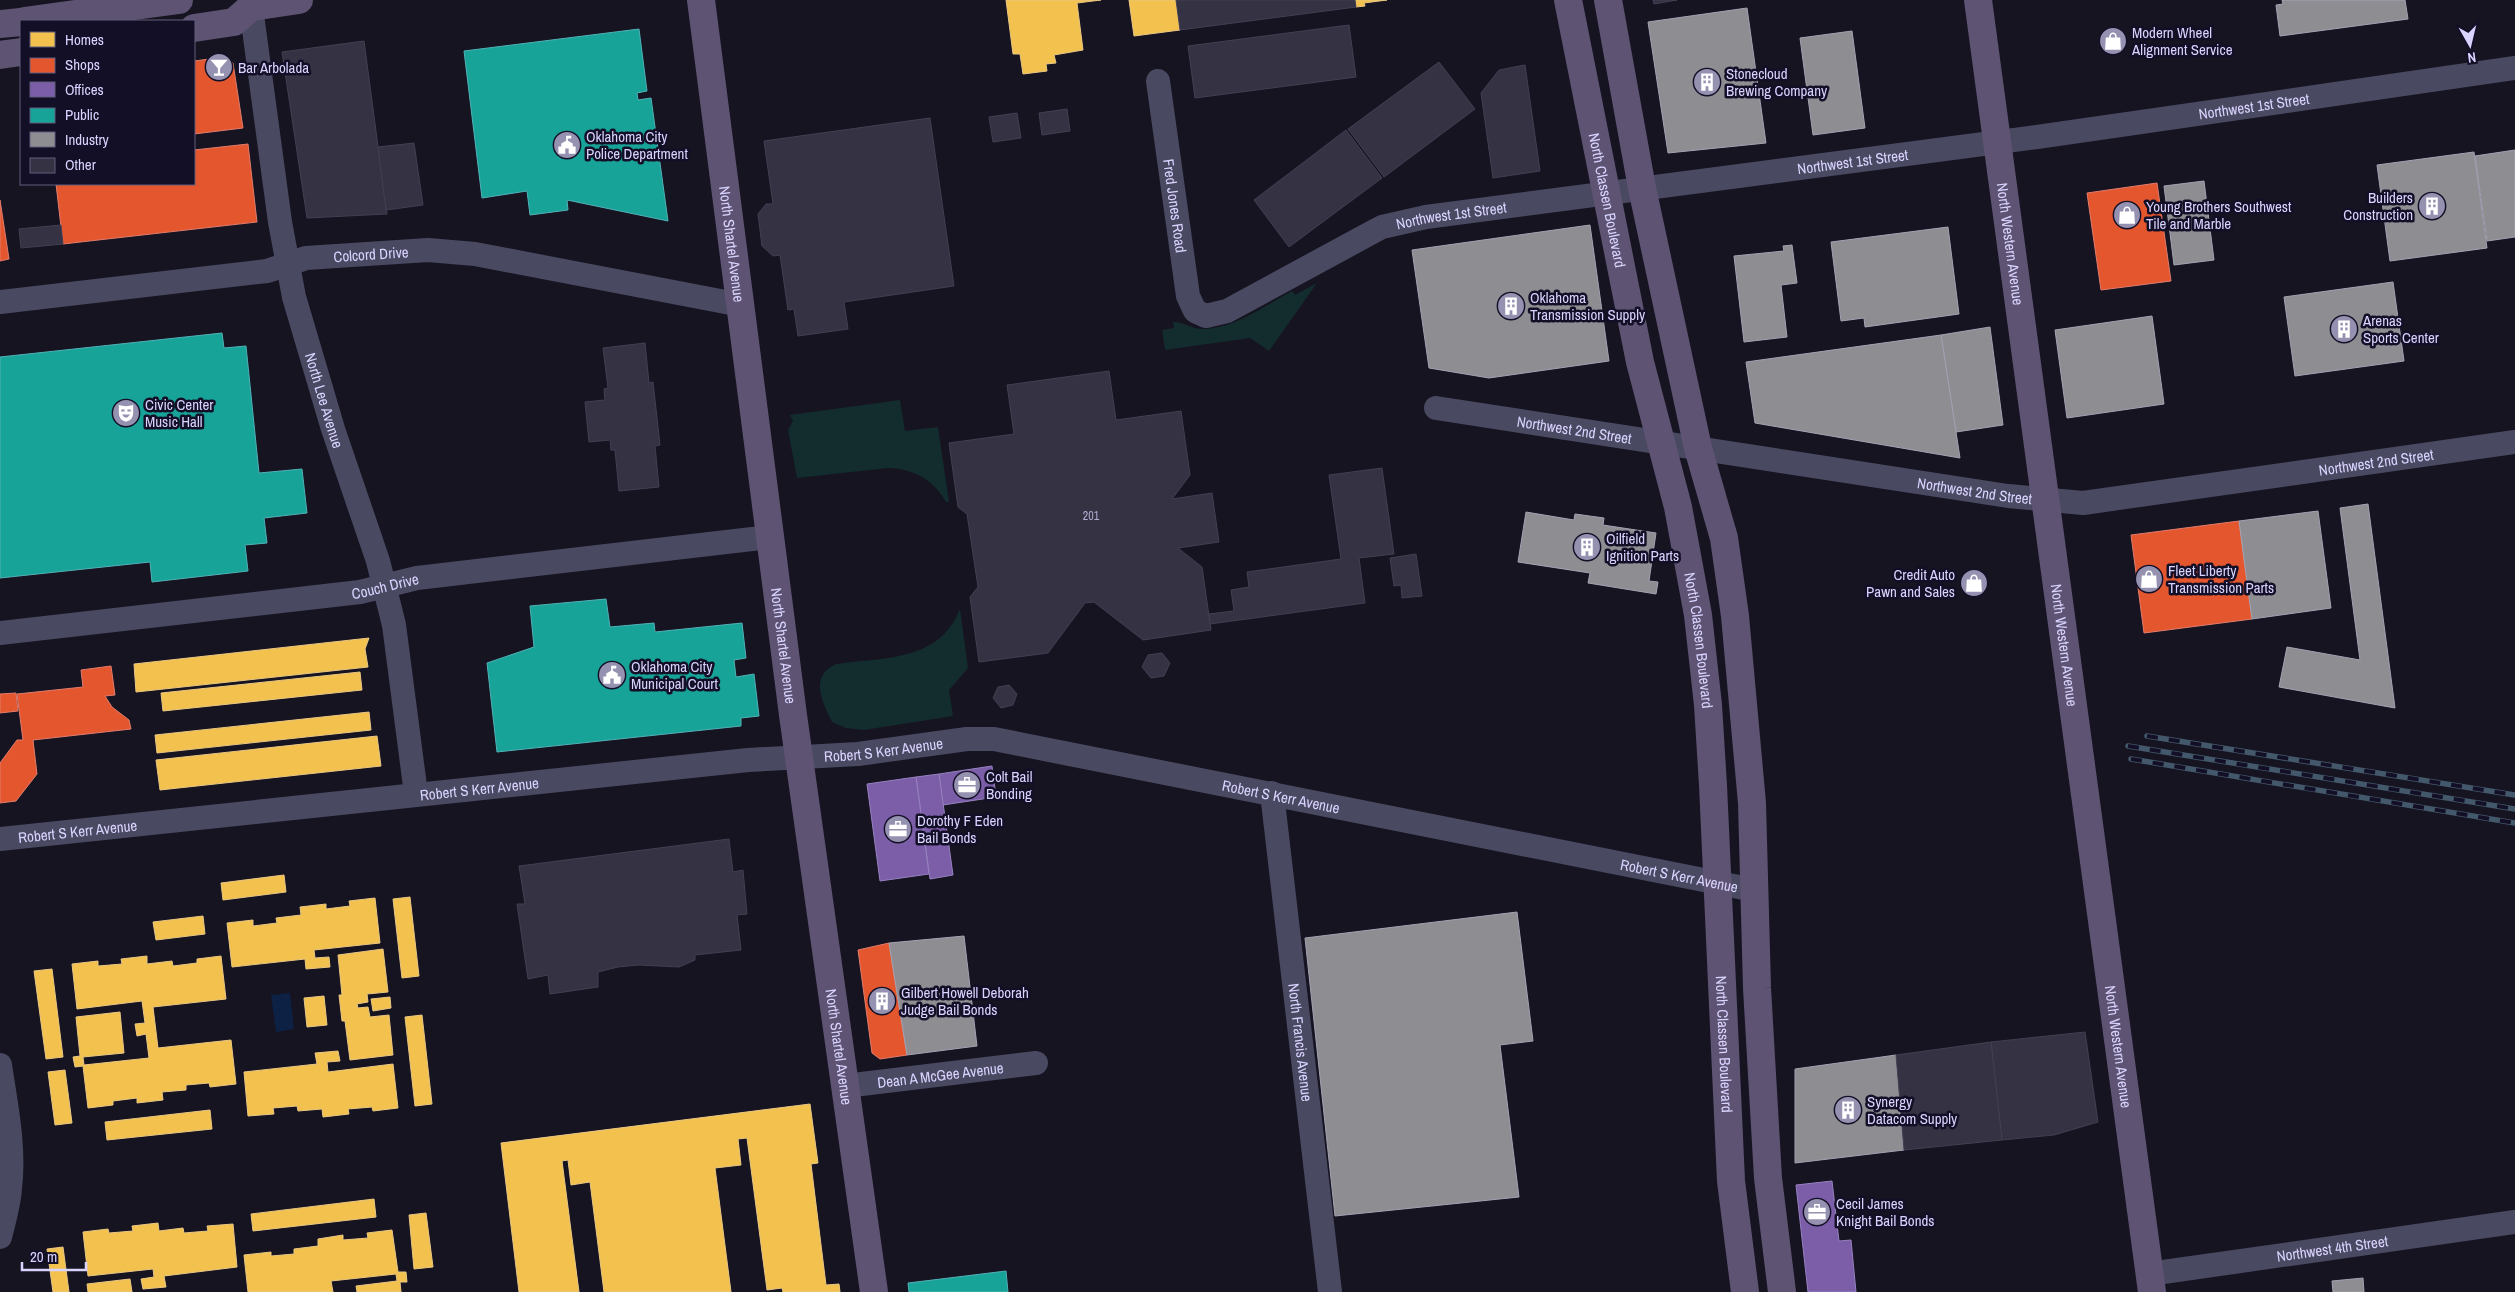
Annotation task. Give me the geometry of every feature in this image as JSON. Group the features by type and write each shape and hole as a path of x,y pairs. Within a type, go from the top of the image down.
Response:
{"main road":[{"path":"29,20 179,0"},
{"path":"195,28 234,22 247,2 299,0"},
{"name":"North Shartel Avenue","path":"700,0 799,758 874,1292"},
{"name":"North Classen Boulevard","path":"1568,0 1640,362 1659,441 1678,507 1698,615 1708,705 1731,1181 1745,1292"},
{"path":"1608,0 1642,188 1698,448 1724,538 1736,616 1752,803 1757,988 1768,1178 1782,1292"},
{"name":"North Western Avenue","path":"1978,0 2150,1283"},
{"path":"0,24 20,21"},
{"path":"0,55 20,52"}],"street":[{"name":"North Lee Avenue","path":"247,2 280,222 294,297 322,392 384,586 394,625 416,794"},
{"name":"Northwest 1st Street","path":"1211,316 1227,311 1382,227 1426,217 1997,142 2515,68"},
{"name":"Fred Jones Road","path":"1158,81 1188,296 1195,312 1200,315 1211,316"},
{"name":"Colcord Drive","path":"0,302 267,271 306,258 335,254 409,250 475,254 741,305"},
{"name":"Northwest 2nd Street","path":"1436,408 2008,496 2083,503 2515,442"},
{"name":"Couch Drive","path":"0,633 360,592 416,578 770,536"},
{"name":"Robert S Kerr Avenue","path":"0,839 748,760 858,754 968,739 994,739 1754,890"},
{"name":"North Francis Avenue","path":"1272,793 1330,1292"},
{"name":"Dean A McGee Avenue","path":"845,1086 1036,1063"},
{"path":"0,1065 9,1138 11,1175 8,1204 0,1237"},
{"name":"Northwest 4th Street","path":"2150,1283 2515,1222"}],"green space":[{"path":"1317,283 1269,351 1250,338 1165,350 1162,330 1174,328 1173,322 1195,328 1215,328 1238,321 1292,291 1295,295"},
{"path":"900,400 905,431 938,427 949,502 946,502 929,481 906,470 888,468 797,478 788,430 793,421 790,415"},
{"path":"960,609 968,668 949,690 953,716 864,730 846,728 832,722 820,690 820,682 828,669 836,664 909,654 924,648 939,639 951,626"}],"water":[{"path":"290,993 294,1029 276,1032 271,995"}],"building: Homes":[{"path":"1006,0 1101,0 1077,3 1083,50 1054,55 1056,63 1046,64 1047,71 1023,74 1020,54 1013,54"},
{"path":"1129,0 1176,0 1180,30 1134,36"},
{"path":"1355,0 1387,0 1364,3 1365,6 1356,7"},
{"path":"369,638 365,649 368,667 136,692 134,664"},
{"path":"360,672 362,690 163,711 161,693"},
{"path":"369,712 371,730 157,753 155,735"},
{"path":"377,736 381,766 160,790 156,760"},
{"path":"284,875 286,892 223,900 221,883"},
{"path":"410,897 419,976 402,978 393,899"},
{"path":"375,898 380,943 314,950 315,958 329,957 330,967 306,969 305,959 232,967 227,923 253,920 253,926 277,923 276,918 301,915 300,907 326,904 326,909 350,906 349,901"},
{"path":"203,916 205,934 156,940 153,922"},
{"path":"383,949 388,992 367,994 368,1002 357,1004 358,1008 368,1007 370,1017 389,1015 393,1055 350,1060 345,1021 342,1021 339,995 342,995 338,955"},
{"path":"147,956 147,964 172,961 173,966 197,963 197,959 221,956 226,999 153,1007 158,1048 231,1040 236,1084 210,1087 209,1083 186,1085 186,1090 162,1092 163,1100 137,1103 137,1098 113,1101 113,1105 88,1108 83,1066 75,1067 73,1057 80,1056 76,1017 120,1012 124,1053 83,1057 84,1065 149,1058 146,1034 137,1036 135,1024 145,1023 142,1001 77,1009 72,964 98,961 98,966 122,964 121,959"},
{"path":"52,969 63,1057 46,1059 34,971"},
{"path":"324,996 327,1025 307,1027 304,998"},
{"path":"390,997 391,1008 373,1011 371,999"},
{"path":"422,1015 432,1104 415,1106 405,1017"},
{"path":"338,1051 340,1061 327,1062 328,1072 393,1064 398,1108 373,1111 372,1107 348,1109 349,1114 323,1117 322,1109 298,1111 297,1106 273,1108 274,1114 248,1116 244,1072 317,1064 315,1053"},
{"path":"65,1070 72,1123 55,1125 48,1072"},
{"path":"810,1104 818,1163 811,1164 826,1285 839,1284 840,1292 783,1292 782,1288 767,1290 747,1138 738,1139 741,1165 715,1168 731,1292 604,1292 590,1182 571,1185 568,1160 562,1161 579,1292 519,1292 501,1143"},
{"path":"210,1110 212,1129 107,1140 105,1122"},
{"path":"374,1199 376,1217 253,1231 251,1214"},
{"path":"426,1213 433,1267 414,1269 409,1215"},
{"path":"158,1223 159,1231 183,1228 184,1233 208,1231 207,1226 233,1224 237,1267 164,1276 166,1287 143,1289 141,1279 154,1277 153,1269 88,1276 83,1232 108,1229 109,1233 133,1231 132,1226"},
{"path":"392,1230 398,1272 406,1272 407,1282 400,1282 401,1292 357,1292 356,1286 397,1281 396,1274 331,1281 333,1292 248,1292 244,1255 271,1252 271,1256 294,1254 294,1249 318,1246 318,1239 343,1235 343,1240 368,1238 367,1233"},
{"path":"63,1247 69,1292 53,1292 47,1249"},
{"path":"130,1279 132,1292 88,1292 87,1284"}],"building: Shops":[{"path":"225,57 233,63 243,128 195,134 195,61"},
{"path":"248,144 257,222 63,244 56,185 195,185 195,150"},
{"path":"2157,183 2171,281 2101,290 2087,193"},
{"path":"0,200 9,259 0,261"},
{"path":"2239,521 2252,619 2144,633 2131,535"},
{"path":"111,666 115,695 105,696 112,707 129,720 131,729 33,740 37,774 16,801 0,803 0,763 17,740 23,740 17,694 83,687 81,670"},
{"path":"16,693 18,711 0,713 0,694"},
{"name":"Gilbert Howell Deborah Judge Bail Bonds","path":"889,943 907,1055 880,1059 872,1053 858,950"}],"building: Offices":[{"name":"Colt Bail Bonding","path":"992,766 996,797 943,805 939,774"},
{"path":"939,774 953,875 930,879 916,777"},
{"name":"Dorothy F Eden Bail Bonds","path":"916,777 929,874 880,881 867,784"},
{"name":"Cecil James Knight Bail Bonds","path":"1832,1181 1839,1241 1851,1240 1856,1292 1808,1292 1796,1185"}],"building: Public":[{"name":"Oklahoma City Police Department","path":"639,29 647,91 637,93 638,100 651,98 668,221 567,200 568,210 530,215 527,191 482,198 464,51"},
{"name":"Civic Center Music Hall","path":"222,333 224,348 246,346 259,473 302,469 307,513 264,518 267,543 245,545 248,571 152,582 150,562 0,578 0,357"},
{"name":"Oklahoma City Municipal Court","path":"606,599 610,627 654,623 655,632 742,623 746,658 734,660 736,677 754,674 759,716 741,718 741,726 497,752 487,663 534,647 530,606"},
{"path":"1006,1271 1008,1292 909,1292 908,1283"}],"building: Industry":[{"path":"2282,0 2405,0 2408,19 2280,36 2276,5 2283,4"},
{"name":"Stonecloud Brewing Company","path":"1747,8 1766,143 1668,153 1648,22"},
{"path":"1852,31 1865,128 1813,135 1800,38"},
{"path":"2515,150 2515,237 2487,241 2475,156"},
{"name":"Builders Construction","path":"2474,152 2487,248 2390,261 2377,165"},
{"path":"2204,181 2214,260 2174,265 2164,186"},
{"name":"Oklahoma Transmission Supply","path":"1590,225 1609,361 1489,378 1429,368 1412,250"},
{"path":"1948,227 1959,314 1865,327 1864,318 1841,321 1831,242"},
{"path":"1792,245 1797,283 1781,285 1787,337 1744,342 1734,256 1784,251 1783,246"},
{"name":"Arenas Sports Center","path":"2393,282 2404,361 2295,376 2284,297"},
{"path":"2152,316 2164,404 2067,418 2055,330"},
{"path":"1990,327 2003,425 1956,432 1941,335"},
{"path":"1941,335 1960,458 1755,423 1746,362"},
{"path":"2368,504 2395,708 2279,687 2287,647 2360,660 2340,508"},
{"path":"2318,511 2331,608 2252,619 2239,521"},
{"name":"Oilfield Ignition Parts","path":"1526,512 1574,520 1575,514 1604,518 1603,525 1656,533 1649,581 1658,582 1656,594 1588,583 1590,573 1518,562"},
{"path":"1517,912 1533,1041 1500,1045 1519,1197 1335,1216 1305,938"},
{"path":"964,936 977,1046 907,1055 889,943"},
{"name":"Synergy Datacom Supply","path":"1896,1055 1904,1150 1795,1163 1795,1069"},
{"path":"2363,1278 2364,1292 2333,1292 2332,1281"}],"building: Other":[{"path":"1176,0 1355,0 1356,7 1180,30"},
{"path":"1653,0 1677,0 1654,4"},
{"path":"1349,25 1356,77 1195,98 1188,46"},
{"path":"364,41 387,214 307,218 282,52"},
{"path":"1439,62 1475,109 1384,177 1348,129"},
{"path":"1525,65 1540,171 1493,178 1481,93 1499,70"},
{"path":"1067,109 1070,131 1042,135 1039,113"},
{"path":"1017,113 1021,138 993,142 989,117"},
{"path":"930,118 954,286 844,302 848,329 798,336 794,309 788,310 780,255 773,256 762,246 758,214 766,204 773,204 764,141"},
{"path":"1346,130 1382,178 1289,247 1254,200"},
{"path":"414,143 423,205 386,210 378,147"},
{"path":"61,225 63,244 21,248 19,229"},
{"path":"645,343 649,383 653,382 660,445 655,446 659,487 619,491 615,450 611,450 610,440 589,442 585,402 605,400 604,389 608,388 603,348"},
{"path":"1109,371 1116,420 1181,411 1190,475 1172,499 1212,493 1219,542 1178,548 1202,567 1211,630 1143,640 1094,602 1085,603 1048,653 979,662 970,597 978,587 967,514 958,507 949,443 1014,434 1007,385"},
{"path":"1382,468 1394,554 1359,558 1365,603 1210,624 1209,614 1234,611 1231,590 1249,587 1247,572 1341,559 1329,475"},
{"path":"1416,554 1422,596 1402,598 1401,585 1394,586 1390,558"},
{"path":"1162,653 1170,663 1164,676 1151,678 1142,667 1148,655"},
{"path":"1009,685 1017,694 1013,705 1001,708 993,698 998,687"},
{"path":"729,839 733,872 743,870 747,914 737,915 741,950 695,955 695,960 679,967 638,965 618,967 598,972 598,987 550,994 548,975 528,979 517,904 525,904 519,866"},
{"path":"2085,1032 2098,1122 2054,1135 2002,1140 1991,1042"},
{"path":"1991,1042 2002,1140 1904,1150 1896,1055"}],"railway":[{"path":"2147,736 2515,795"},
{"path":"2128,746 2515,809"},
{"path":"2131,759 2515,823"}],"place":[{"name":"Modern Wheel Alignment Service","path":"2113,41"},
{"name":"Bar Arbolada","path":"219,67"},
{"name":"Stonecloud Brewing Company","path":"1707,82"},
{"name":"Oklahoma City Police Department","path":"567,145"},
{"name":"Builders Construction","path":"2432,206"},
{"name":"Young Brothers Southwest Tile and Marble","path":"2127,215"},
{"name":"Oklahoma Transmission Supply","path":"1511,306"},
{"name":"Arenas Sports Center","path":"2344,329"},
{"name":"Civic Center Music Hall","path":"126,413"},
{"name":"Oilfield Ignition Parts","path":"1587,547"},
{"name":"Fleet Liberty Transmission Parts","path":"2149,579"},
{"name":"Credit Auto Pawn and Sales","path":"1974,583"},
{"name":"Oklahoma City Municipal Court","path":"612,675"},
{"name":"Colt Bail Bonding","path":"967,785"},
{"name":"Dorothy F Eden Bail Bonds","path":"898,829"},
{"name":"Gilbert Howell Deborah Judge Bail Bonds","path":"882,1001"},
{"name":"Synergy Datacom Supply","path":"1848,1110"},
{"name":"Cecil James Knight Bail Bonds","path":"1817,1212"}]}
